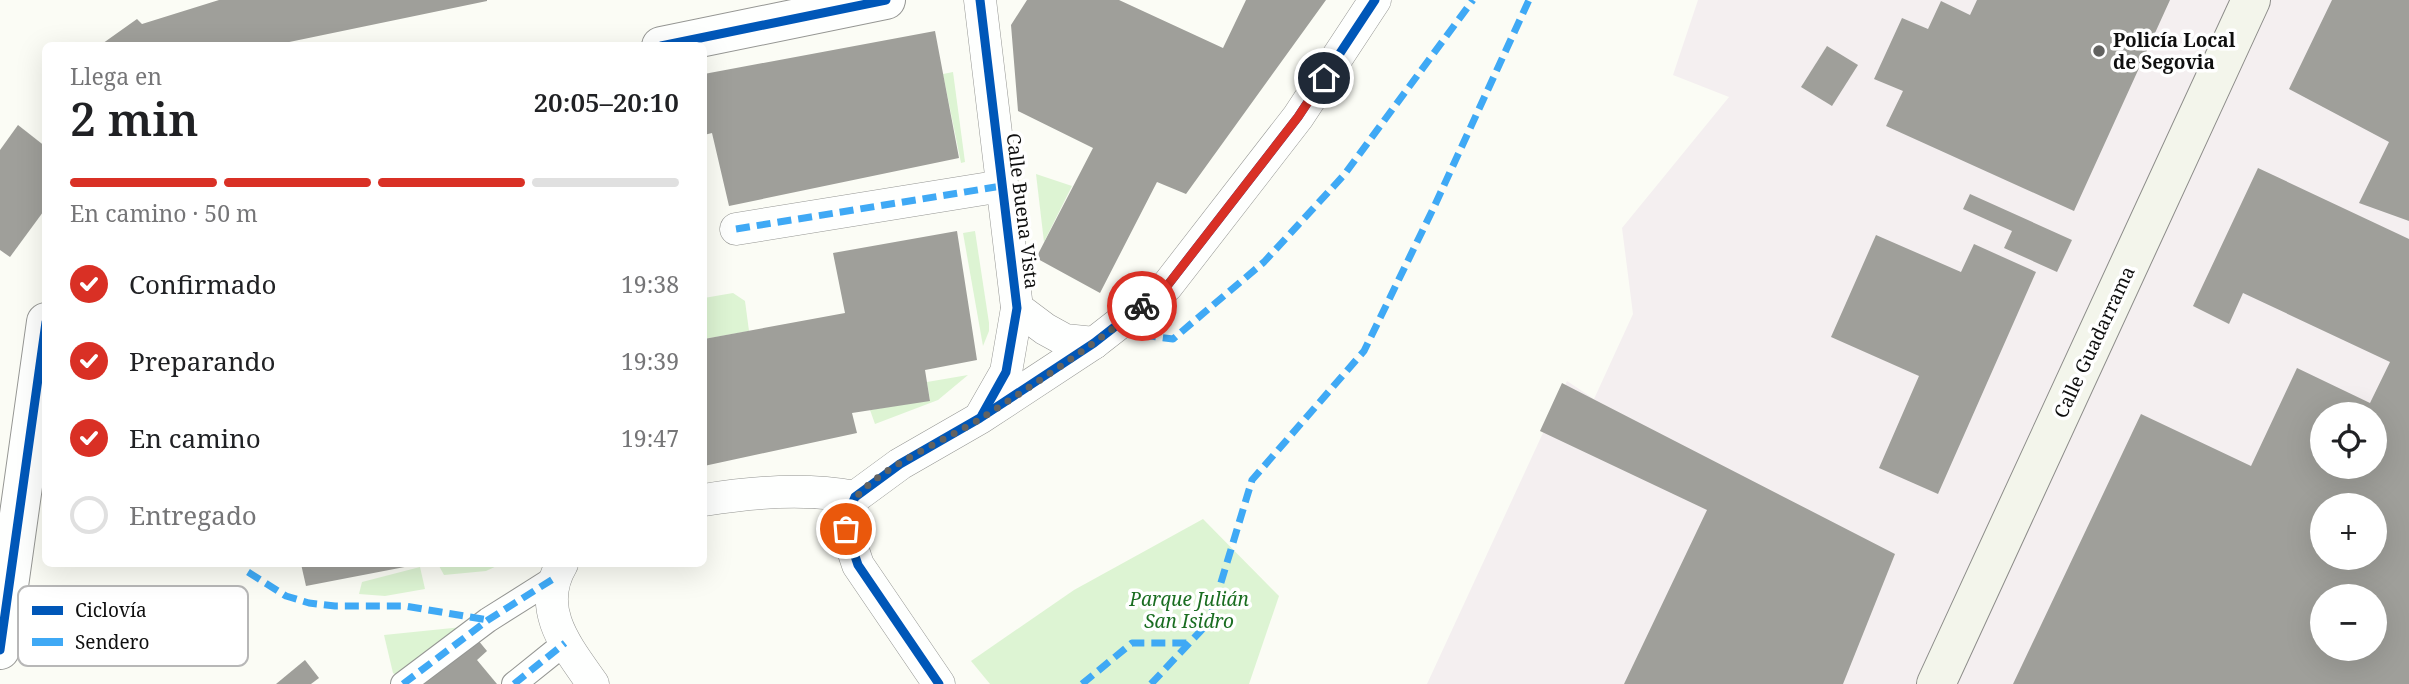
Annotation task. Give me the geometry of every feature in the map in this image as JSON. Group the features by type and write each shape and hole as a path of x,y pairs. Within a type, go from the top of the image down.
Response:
{"main road":[{"name":"Calle Guadarrama","path":"1936,684 2251,0"}],"street":[{"path":"677,42 814,7 886,0"},
{"name":"Calle Buena Vista","path":"980,0 1017,308 1006,372 980,418"},
{"path":"939,684 865,576 849,543 846,529 848,514 855,497 900,464 980,418 1094,343 1167,286 1298,117 1374,0"},
{"name":"Calle Buena Vista","path":"736,229 1002,186"},
{"name":"Calle Buena Vista","path":"1017,308 1065,340 1094,343"},
{"path":"0,650 42,351"},
{"path":"707,500 776,492 832,492 855,497"},
{"path":"558,571 551,598 554,615 565,643 593,684"},
{"path":"403,684 558,571"},
{"path":"514,684 565,643"}],"shaded area":[{"path":"1698,0 2409,0 2409,684 1427,684 1567,381 1594,399 1633,314 1622,228 1729,97 1673,75"}],"green space":[{"path":"953,72 965,162 961,163 943,74"},
{"path":"1036,174 1072,186 1044,242"},
{"path":"975,231 989,323 983,346 963,233"},
{"path":"733,293 745,301 749,331 707,338 707,297"},
{"path":"968,375 938,400 875,424 870,410 930,400 927,382"},
{"name":"Parque Julián San Isidro","path":"1203,519 1279,596 1249,684 990,684 971,661 1074,590"},
{"path":"420,567 425,589 385,596 359,594 362,582"},
{"path":"440,567 495,567 486,571 444,575"},
{"path":"482,625 406,682 393,673 384,635"}],"building":[{"path":"219,0 487,0 289,42 105,42 137,19 142,24"},
{"path":"1027,0 1119,0 1223,48 1246,0 1326,0 1186,194 1157,182 1100,293 1036,258 1093,148 1018,111 1011,25"},
{"path":"1977,0 2170,0 2074,211 1886,126 1903,91 1874,79 1902,18 1928,29 1941,1 1970,15"},
{"path":"2332,0 2409,0 2409,221 2359,203 2389,142 2289,89"},
{"path":"935,31 959,158 729,206 712,133 707,134 707,73"},
{"path":"1827,46 1858,65 1832,106 1801,87"},
{"path":"18,125 42,144 42,213 10,257 0,250 0,150"},
{"path":"2258,168 2409,239 2409,684 2013,684 2141,414 2251,466 2297,368 2368,402 2310,402 2310,479 2387,479 2387,402 2370,402 2390,362 2243,293 2229,324 2193,306"},
{"path":"1970,194 2072,240 2057,272 2004,248 2012,231 1963,209"},
{"path":"957,231 977,360 925,370 930,401 852,413 857,433 707,465 707,338 845,313 833,253"},
{"path":"1876,235 1961,272 1974,244 2036,272 1938,494 1879,468 1919,376 1831,337"},
{"path":"1562,383 1895,554 1843,684 1624,684 1707,510 1540,431"},
{"path":"302,567 405,567 306,586"},
{"path":"473,634 487,651 477,660 497,684 410,684"},
{"path":"305,660 319,678 311,684 276,684"}],"marked path":[{"path":"1142,335 1173,339 1264,262 1344,175 1473,0"},
{"path":"1151,684 1209,622 1252,480 1364,351 1529,0"},
{"path":"736,229 1002,186"},
{"path":"248,572 286,596 309,603 335,606 405,606 488,620"},
{"path":"403,684 488,620 553,579"},
{"path":"514,684 565,643"},
{"path":"1082,684 1132,643 1189,643"}],"cycle path":[{"path":"681,42 886,0"},
{"path":"980,0 1017,308 1006,372 982,415"},
{"path":"939,684 858,565 846,529 848,514 855,497 900,464 980,418 1094,343 1167,286 1298,117 1375,0"},
{"path":"0,650 42,351"}],"way so far":[{"path":"846,529 851,505 862,490 900,464 980,418 1094,343 1142,306"}],"place":[{"name":"Policía Local de Segovia","path":"2099,51"}],"route":[{"path":"1142,306 1167,286 1298,117 1324,78"}]}
